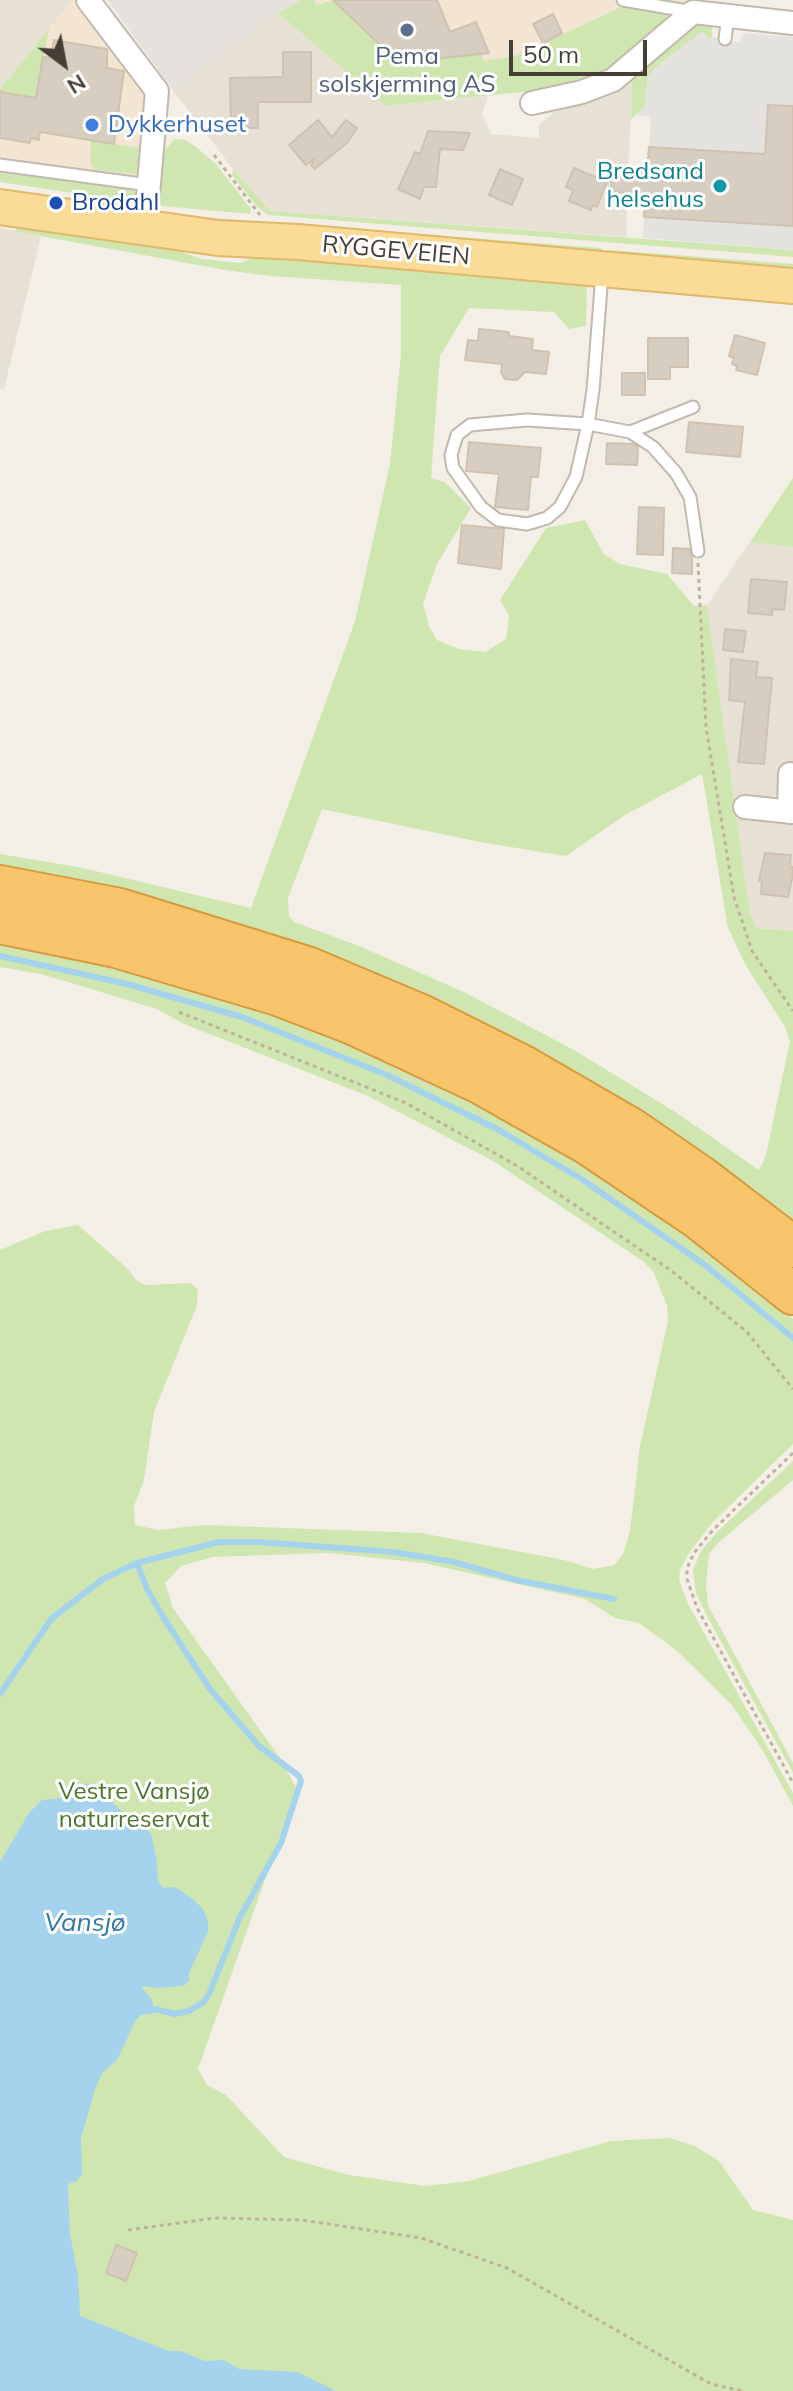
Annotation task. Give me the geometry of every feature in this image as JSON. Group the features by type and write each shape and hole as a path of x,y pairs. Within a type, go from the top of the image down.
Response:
{"highway":[{"path":"0,886 120,909 307,967 421,1015 525,1067 632,1129 715,1186 793,1247"},
{"path":"0,923 116,947 278,995 353,1024 452,1070 586,1143 699,1219 793,1294"}],"main road":[{"name":"RYGGEVEIEN","path":"0,207 218,238 298,242 793,286"}],"street":[{"path":"88,0 157,91 145,229"},
{"path":"532,103 582,92 613,80 693,12 737,14 793,23"},
{"path":"745,807 791,812 790,774"}],"lane":[{"path":"623,0 693,12"},
{"path":"725,39 737,14"},
{"path":"0,165 149,185"},
{"path":"602,269 588,424 576,477 560,507 547,518 527,524 498,520 481,507 453,468 451,455 457,435 470,425 527,420 588,424 630,432 653,447 676,473 690,497 698,551"},
{"path":"630,432 693,407"}],"path":[{"path":"214,155 262,218"},
{"path":"698,551 699,628 706,727 734,897 752,951 793,1011"},
{"path":"179,1012 406,1103 519,1167 673,1272 747,1332 793,1389"},
{"path":"793,1453 712,1531 694,1553 687,1568 687,1579 697,1608 793,1783"},
{"path":"128,2230 215,2218 273,2219 302,2220 421,2238 507,2268 711,2384 742,2391"}],"shaded area":[{"path":"0,0 73,0 0,89"},
{"path":"73,0 77,0 145,87 135,192 126,187 0,170 0,89"},
{"path":"107,0 301,0 172,89"},
{"path":"301,0 697,0 689,1 666,23 386,106 278,13"},
{"path":"278,13 386,106 488,96 482,114 491,134 539,138 539,125 560,107 578,105 632,76 626,237 270,211 233,169 172,89"},
{"path":"702,32 709,39 740,43 744,33 793,37 793,106 768,105 765,154 649,147 651,117 637,115 645,107 648,76"},
{"path":"644,217 793,226 793,250 643,238"},
{"path":"0,228 41,236 4,389 0,389"},
{"path":"750,542 793,547 793,768 782,766 780,792 768,801 793,819 793,931 756,928 750,914 707,605"}],"green space":[{"path":"301,0 314,0 317,5 333,0 482,54 483,61 519,55 623,6 666,15 666,23 629,62 571,87 386,106 278,13"},
{"path":"707,22 712,25 712,37 709,39 702,32 648,76 645,107 631,119 632,76 692,24"},
{"path":"49,29 36,98 0,110 0,89"},
{"path":"175,139 195,146 216,164 251,209 250,214 161,206 157,195 165,149"},
{"path":"91,140 139,148 137,174 95,170 90,164"},
{"path":"233,169 270,211 793,250 793,257 268,215 258,208 232,175"},
{"path":"0,170 126,187 135,192 135,198 131,202 0,182"},
{"path":"174,215 601,248 603,252 281,230"},
{"path":"27,225 142,239 202,259 230,262 242,263 251,258 270,256 587,285 586,326 569,329 554,312 469,308 440,356 431,478 445,482 471,508 437,564 423,604 437,640 459,649 485,652 506,639 509,616 500,600 546,528 585,520 604,554 620,564 667,574 694,606 707,605 750,914 757,928 793,931 793,1223 538,1052 416,992 336,959 237,924 156,901 0,868 0,854 83,868 251,908 355,621 390,464 401,353 401,285 225,270 13,231","holes":["702,774 728,928 745,964 785,1027 790,1041 766,1155 759,1170 677,1113 574,1050 464,992 359,946 294,922 289,916 288,898 322,809 480,842 566,856 625,815"]},
{"path":"609,250 793,264 793,272 607,253"},
{"path":"793,478 793,547 750,542"},
{"name":"Vestre Vansjø naturreservat","path":"0,943 121,968 267,1012 413,1070 503,1117 644,1202 736,1271 793,1319 793,1444 712,1523 689,1553 680,1570 679,1580 687,1602 793,1793 793,1806 763,1751 732,1705 677,1651 639,1623 615,1618 585,1599 424,1563 328,1553 213,1557 181,1566 165,1583 173,1608 280,1758 297,1789 198,2069 207,2085 226,2095 284,2157 349,2175 425,2186 469,2181 611,2141 669,2138 695,2146 719,2161 753,2210 793,2220 793,2391 0,2391 0,1250 45,1231 78,1225 145,1285 191,1283 198,1290 197,1305 154,1412 144,1480 134,1506 135,1525 158,1530 204,1525 421,1533 564,1560 593,1569 614,1565 623,1554 630,1531 640,1446 668,1321 667,1306 654,1273 644,1262 493,1161 368,1096 184,1024 157,1009 41,974 0,967"},
{"path":"793,1461 793,1480 709,1554 706,1585 708,1605 793,1763 793,1773 708,1618 696,1593 693,1570 701,1551 717,1532"}],"water":[{"name":"Vansjø","path":"86,1783 97,1785 118,1808 151,1833 158,1882 164,1888 175,1887 203,1909 208,1932 189,1973 189,1981 183,1986 141,1986 152,2000 155,2013 141,2015 136,2020 117,2060 103,2072 95,2089 81,2138 82,2174 77,2181 68,2184 70,2234 78,2275 80,2316 169,2351 181,2351 204,2361 224,2360 239,2369 297,2372 336,2391 0,2391 0,1862 29,1813 42,1800 72,1797"}],"building":[{"name":"Pema solskjerming AS","path":"333,0 437,0 450,32 476,22 489,53 399,63"},
{"path":"553,14 562,33 543,43 533,24"},
{"path":"54,40 107,49 107,68 124,71 114,144 40,132 39,140 31,138 30,143 0,138 0,92 36,98 43,57 51,58"},
{"path":"283,52 311,52 311,102 258,102 258,128 231,128 230,78 283,77"},
{"name":"Bredsand helsehus","path":"768,105 793,106 793,226 644,217 646,194 611,192 612,167 647,169 649,147 765,154"},
{"path":"318,120 332,137 346,120 357,128 348,142 315,169 311,165 315,158 306,165 289,145"},
{"path":"428,131 470,133 463,150 440,149 436,187 424,187 420,199 398,189 415,152 420,154"},
{"path":"574,168 607,182 597,207 593,205 591,210 569,201 573,190 566,187"},
{"path":"500,169 523,179 512,205 489,195"},
{"path":"479,329 509,332 509,336 533,339 532,350 549,352 546,374 525,372 517,380 505,379 501,373 502,364 465,360 468,340 478,341"},
{"path":"735,335 765,343 757,375 736,370 737,366 732,364 734,358 729,356"},
{"path":"648,338 688,338 688,367 670,367 670,379 648,379"},
{"path":"622,373 645,373 645,395 622,395"},
{"path":"689,422 743,427 740,457 686,452"},
{"path":"469,442 541,448 538,477 531,477 528,510 495,507 499,474 466,471"},
{"path":"607,443 638,447 637,465 606,464"},
{"path":"639,507 664,508 663,555 637,554"},
{"path":"462,525 504,529 501,569 458,563"},
{"path":"673,548 689,549 692,574 672,573"},
{"path":"751,579 787,582 784,610 772,609 772,615 748,613"},
{"path":"725,629 746,631 743,652 723,650"},
{"path":"731,659 758,662 756,677 772,678 764,764 738,762 745,702 729,700"},
{"path":"765,853 791,855 793,874 788,897 761,894 762,882 759,881"},
{"path":"116,2245 137,2253 126,2281 106,2273"}],"waterway":[{"path":"0,956 127,984 242,1017 387,1075 497,1129 583,1180 705,1265 793,1338"},
{"path":"0,1694 52,1618 103,1579 137,1563 219,1542 393,1552 454,1562 516,1580 614,1599"},
{"path":"137,1563 163,1617 210,1689 259,1746 299,1776 301,1781 281,1843 240,1917 204,2002 189,2011 175,2014 155,2009"}],"place":[{"name":"Pema solskjerming AS","path":"407,30"},
{"name":"Dykkerhuset","path":"92,125"},
{"name":"Bredsand helsehus","path":"720,186"},
{"name":"Brodahl","path":"56,203"}]}
